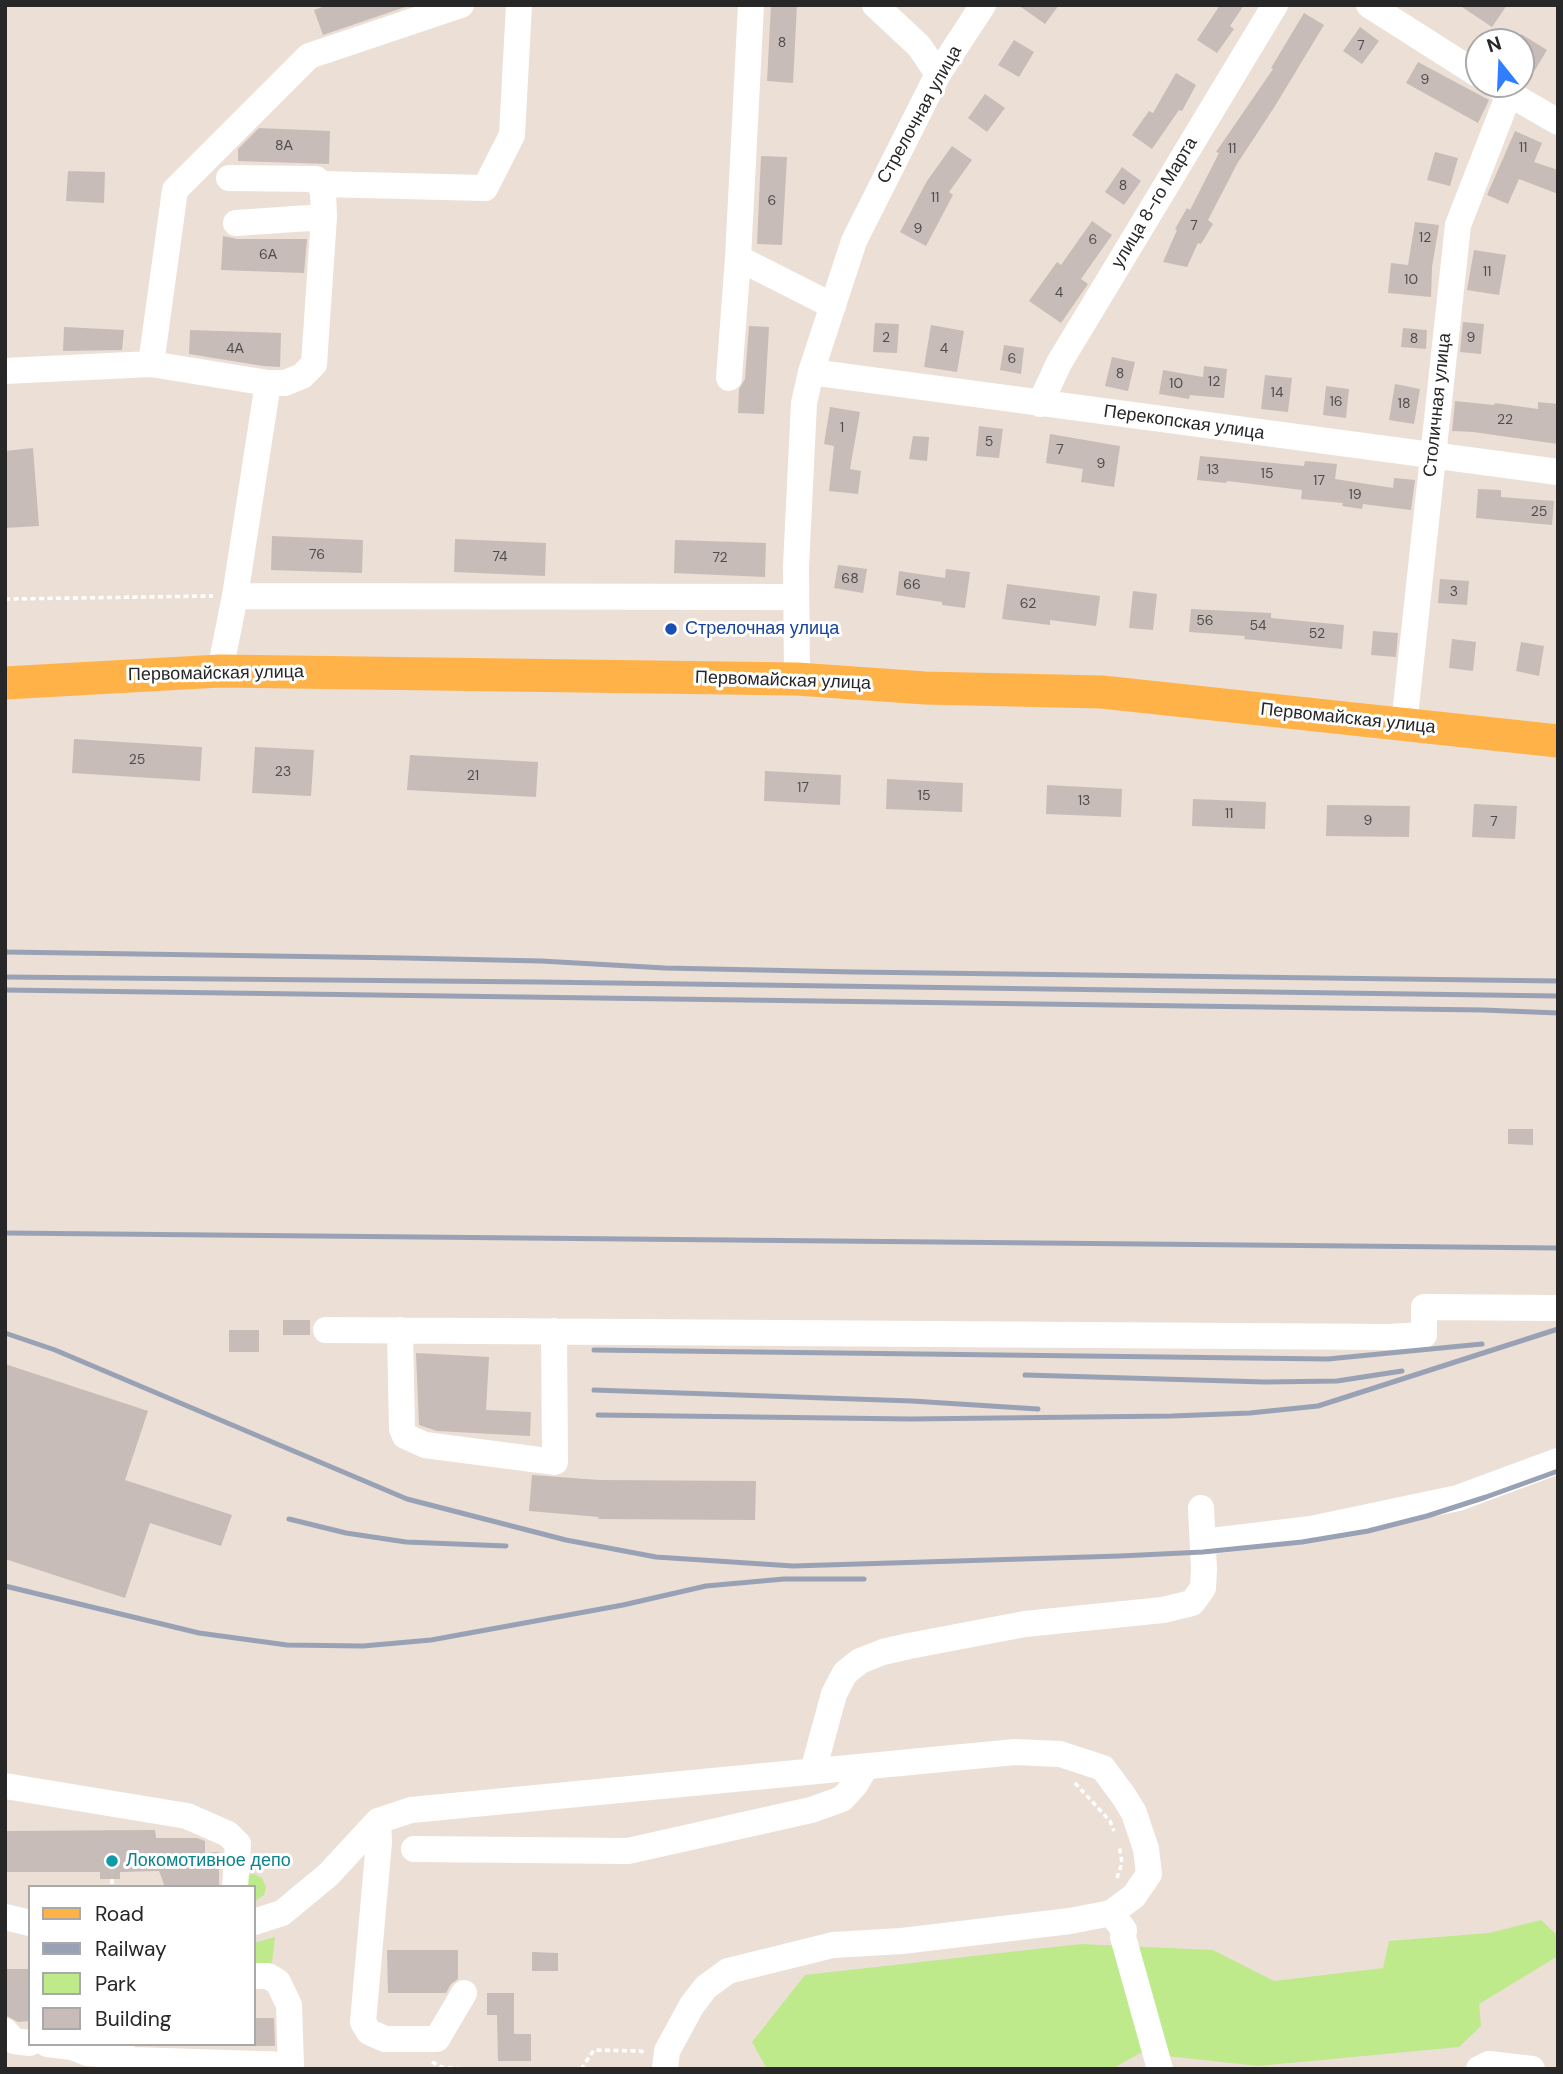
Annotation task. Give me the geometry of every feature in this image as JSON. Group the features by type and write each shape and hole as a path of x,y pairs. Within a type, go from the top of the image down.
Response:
{"main road":[{"name":"Первомайская улица","path":"5,683 220,671 797,679 925,688 1101,692 1558,741"}],"street":[{"path":"151,364 175,190 309,56 461,5"},
{"path":"320,184 485,188 512,135 519,5"},
{"path":"729,378 751,5"},
{"path":"875,5 919,46 938,74"},
{"name":"Стрелочная улица","path":"797,679 796,597 804,403 811,372 854,241 938,74 984,5"},
{"name":"улица 8-го Марта","path":"1040,404 1059,363 1275,5"},
{"path":"1369,5 1465,66"},
{"name":"Столичная улица","path":"1404,725 1458,225 1498,98"},
{"path":"1517,98 1558,122"},
{"path":"5,372 151,364 268,383 285,383 302,376 314,364 324,217 320,184 316,179 229,178"},
{"path":"236,223 324,217"},
{"path":"738,258 833,306"},
{"name":"Перекопская улица","path":"811,372 1558,472"},
{"path":"220,671 236,596 268,383"},
{"path":"236,596 796,597"},
{"path":"326,1330 1388,1337 1424,1335 1424,1307 1558,1308"},
{"path":"400,1331 402,1429 405,1436 425,1445 555,1462 554,1331"},
{"path":"1203,1542 1311,1529 1458,1498 1558,1461"},
{"path":"813,1771 834,1694 845,1673 860,1661 909,1646 1025,1624 1163,1610 1192,1603 1203,1588 1201,1508"},
{"path":"256,1921 282,1913 328,1875 378,1821 411,1810 1015,1752 1060,1754 1103,1768 1134,1813 1146,1849 1149,1874 1134,1896 1111,1913 1070,1921 902,1941 833,1945 727,1971 706,1987 658,2057"},
{"path":"414,1849 628,1851 811,1810 842,1799 855,1786 865,1768"},
{"path":"5,1786 187,1816 228,1834 238,1844 235,1885"},
{"path":"378,1821 379,1842 363,2022 369,2032 385,2039 437,2039 464,1993"},
{"path":"1111,1913 1124,1930 1123,1937 1160,2069"},
{"path":"5,1917 28,1923"},
{"path":"64,2046 87,2053 125,2056 132,2060 291,2065 289,2006 278,1982 268,1976 256,1976"},
{"path":"5,2031 13,2041 28,2043"},
{"path":"1479,2069 1489,2064 1532,2069"}],"path":[{"path":"5,599 236,596"},
{"path":"112,1879 112,1885"},
{"path":"581,2069 594,2050 658,2057"}],"green space":[{"path":"254,1874 262,1878 266,1887 264,1895 256,1901 256,1885 239,1885 245,1876"},
{"path":"1541,1920 1558,1936 1558,1956 1479,2004 1481,2026 1459,2047 1258,2066 1140,2053 1112,2069 767,2069 752,2042 805,1975 1081,1944 1213,1950 1274,1981 1383,1968 1389,1941 1489,1933"},
{"path":"275,1937 271,1970 256,1969 256,1942"}],"building":[{"path":"328,5 411,5 323,35 314,10"},
{"path":"771,5 797,5 793,83 767,81"},
{"path":"1018,5 1059,5 1045,24"},
{"path":"1220,5 1244,5 1230,26 1234,29 1217,53 1197,40"},
{"path":"1459,5 1507,5 1492,27"},
{"path":"1304,13 1324,25 1237,164 1208,220 1213,224 1201,244 1198,243 1187,267 1163,262 1177,230 1175,229 1187,208 1190,210 1219,153 1216,152 1273,69 1271,68"},
{"path":"1360,27 1379,41 1362,64 1343,51"},
{"path":"1014,40 1034,52 1019,77 998,65"},
{"path":"1535,43 1547,50 1535,70"},
{"path":"1418,62 1465,87 1465,98 1489,100 1478,123 1406,83"},
{"path":"1176,73 1196,85 1182,111 1179,110 1152,149 1132,135 1149,111 1153,113"},
{"path":"985,94 1005,108 987,132 968,118"},
{"path":"259,128 330,131 329,164 238,161 238,149"},
{"path":"1515,131 1542,143 1534,162 1558,170 1558,194 1519,179 1508,204 1487,195"},
{"path":"952,146 972,160 949,192 953,195 926,246 900,232 927,181"},
{"path":"1435,152 1458,158 1450,186 1427,180"},
{"path":"761,156 787,157 782,245 757,244"},
{"path":"1122,167 1141,181 1124,205 1105,192"},
{"path":"68,171 105,172 104,203 66,201"},
{"path":"1092,221 1112,235 1081,279 1088,284 1061,323 1029,301 1057,262 1061,265"},
{"path":"1415,222 1439,225 1432,267 1431,297 1388,293 1391,263 1408,265"},
{"path":"223,236 237,239 307,239 304,273 221,270"},
{"path":"1474,250 1506,255 1499,295 1467,290"},
{"path":"1463,322 1484,324 1481,354 1460,352"},
{"path":"875,323 899,324 897,353 873,352"},
{"path":"931,325 964,331 957,372 924,367"},
{"path":"749,326 769,327 764,414 738,413 739,389 745,379"},
{"path":"64,327 124,330 122,350 63,351"},
{"path":"1403,328 1427,330 1426,349 1401,347"},
{"path":"190,330 281,333 280,367 189,354"},
{"path":"1004,345 1024,348 1021,374 1000,370"},
{"path":"1112,357 1135,362 1128,391 1105,386"},
{"path":"1204,366 1227,369 1224,398 1190,395 1189,399 1159,394 1163,370 1203,377"},
{"path":"1265,375 1292,378 1288,412 1261,409"},
{"path":"1395,384 1420,389 1414,424 1389,420"},
{"path":"1326,386 1349,389 1346,418 1323,415"},
{"path":"1455,401 1538,409 1538,402 1558,404 1558,444 1452,431"},
{"path":"830,407 860,412 850,469 861,471 858,494 829,491 834,446 824,444"},
{"path":"979,426 1003,429 999,458 976,456"},
{"path":"1050,434 1120,446 1114,487 1081,482 1083,469 1046,463"},
{"path":"913,436 929,437 927,461 909,459"},
{"path":"33,448 39,526 5,528 5,451"},
{"path":"1200,456 1304,466 1305,461 1337,464 1335,479 1393,488 1394,478 1415,480 1411,510 1363,504 1362,509 1342,506 1343,503 1301,499 1302,490 1197,480"},
{"path":"1478,489 1501,490 1501,497 1554,501 1552,525 1476,518"},
{"path":"272,536 363,540 362,573 271,570"},
{"path":"455,539 546,543 545,576 454,572"},
{"path":"675,540 766,543 765,577 674,573"},
{"path":"838,565 867,569 863,593 834,588"},
{"path":"946,569 970,572 965,608 896,595 899,571 945,578"},
{"path":"1440,579 1469,581 1467,605 1438,603"},
{"path":"1007,584 1100,596 1096,626 1050,620 1050,625 1002,619"},
{"path":"1133,591 1157,594 1153,630 1129,628"},
{"path":"1191,609 1271,613 1271,618 1344,625 1342,649 1244,639 1245,636 1189,632"},
{"path":"1373,631 1398,633 1396,657 1371,655"},
{"path":"1452,639 1476,642 1473,671 1449,668"},
{"path":"1521,642 1544,646 1539,676 1516,671"},
{"path":"74,739 202,747 200,781 72,773"},
{"path":"255,747 314,750 311,796 252,793"},
{"path":"410,755 538,762 536,797 407,790"},
{"path":"765,771 841,775 840,805 764,801"},
{"path":"887,779 963,783 962,812 886,809"},
{"path":"1047,785 1122,789 1121,817 1046,814"},
{"path":"1193,799 1266,802 1265,829 1192,826"},
{"path":"1474,804 1517,806 1515,839 1472,837"},
{"path":"1327,805 1410,806 1409,837 1326,836"},
{"path":"1508,1129 1533,1129 1533,1145 1508,1144"},
{"path":"283,1320 310,1320 310,1335 283,1335"},
{"path":"229,1330 259,1330 259,1352 229,1352"},
{"path":"416,1353 489,1357 486,1410 531,1412 530,1436 437,1431 419,1425"},
{"path":"5,1364 148,1411 125,1480 232,1515 221,1546 150,1523 125,1598 5,1559"},
{"path":"532,1475 599,1480 756,1481 755,1520 598,1519 599,1517 529,1511"},
{"name":"Локомотивное депо","path":"155,1830 156,1838 197,1838 205,1841 205,1853 219,1852 219,1885 164,1885 159,1871 120,1872 120,1879 100,1879 100,1872 5,1872 5,1831"},
{"path":"387,1950 458,1950 458,1979 446,1993 388,1993"},
{"path":"532,1952 558,1953 558,1971 532,1971"},
{"path":"7,1969 28,1969 28,2021 18,2022 7,2016"},
{"path":"487,1993 514,1993 514,2034 531,2034 531,2061 498,2061 497,2015 487,2015"},
{"path":"256,2018 274,2018 275,2046 256,2046"}],"railway":[{"path":"5,952 541,961 665,968 854,972 1558,981"},
{"path":"5,977 1558,996"},
{"path":"5,990 1558,1013"},
{"path":"5,1233 1558,1248"},
{"path":"598,1415 911,1419 1250,1413 1318,1406 1558,1329"},
{"path":"5,1333 55,1350 407,1499 566,1540 656,1557 793,1566 1203,1552 1302,1542 1368,1531 1427,1516 1558,1471"},
{"path":"594,1350 1328,1359 1482,1344"},
{"path":"1025,1375 1265,1382 1337,1381 1402,1371"},
{"path":"594,1390 912,1401 1038,1409"},
{"path":"289,1519 346,1533 406,1542 506,1546"},
{"path":"5,1586 199,1633 287,1645 363,1646 431,1640 623,1605 706,1586 784,1579 864,1579"}],"place":[{"name":"Стрелочная улица","path":"671,629"},
{"name":"Локомотивное депо","path":"112,1861"}]}
